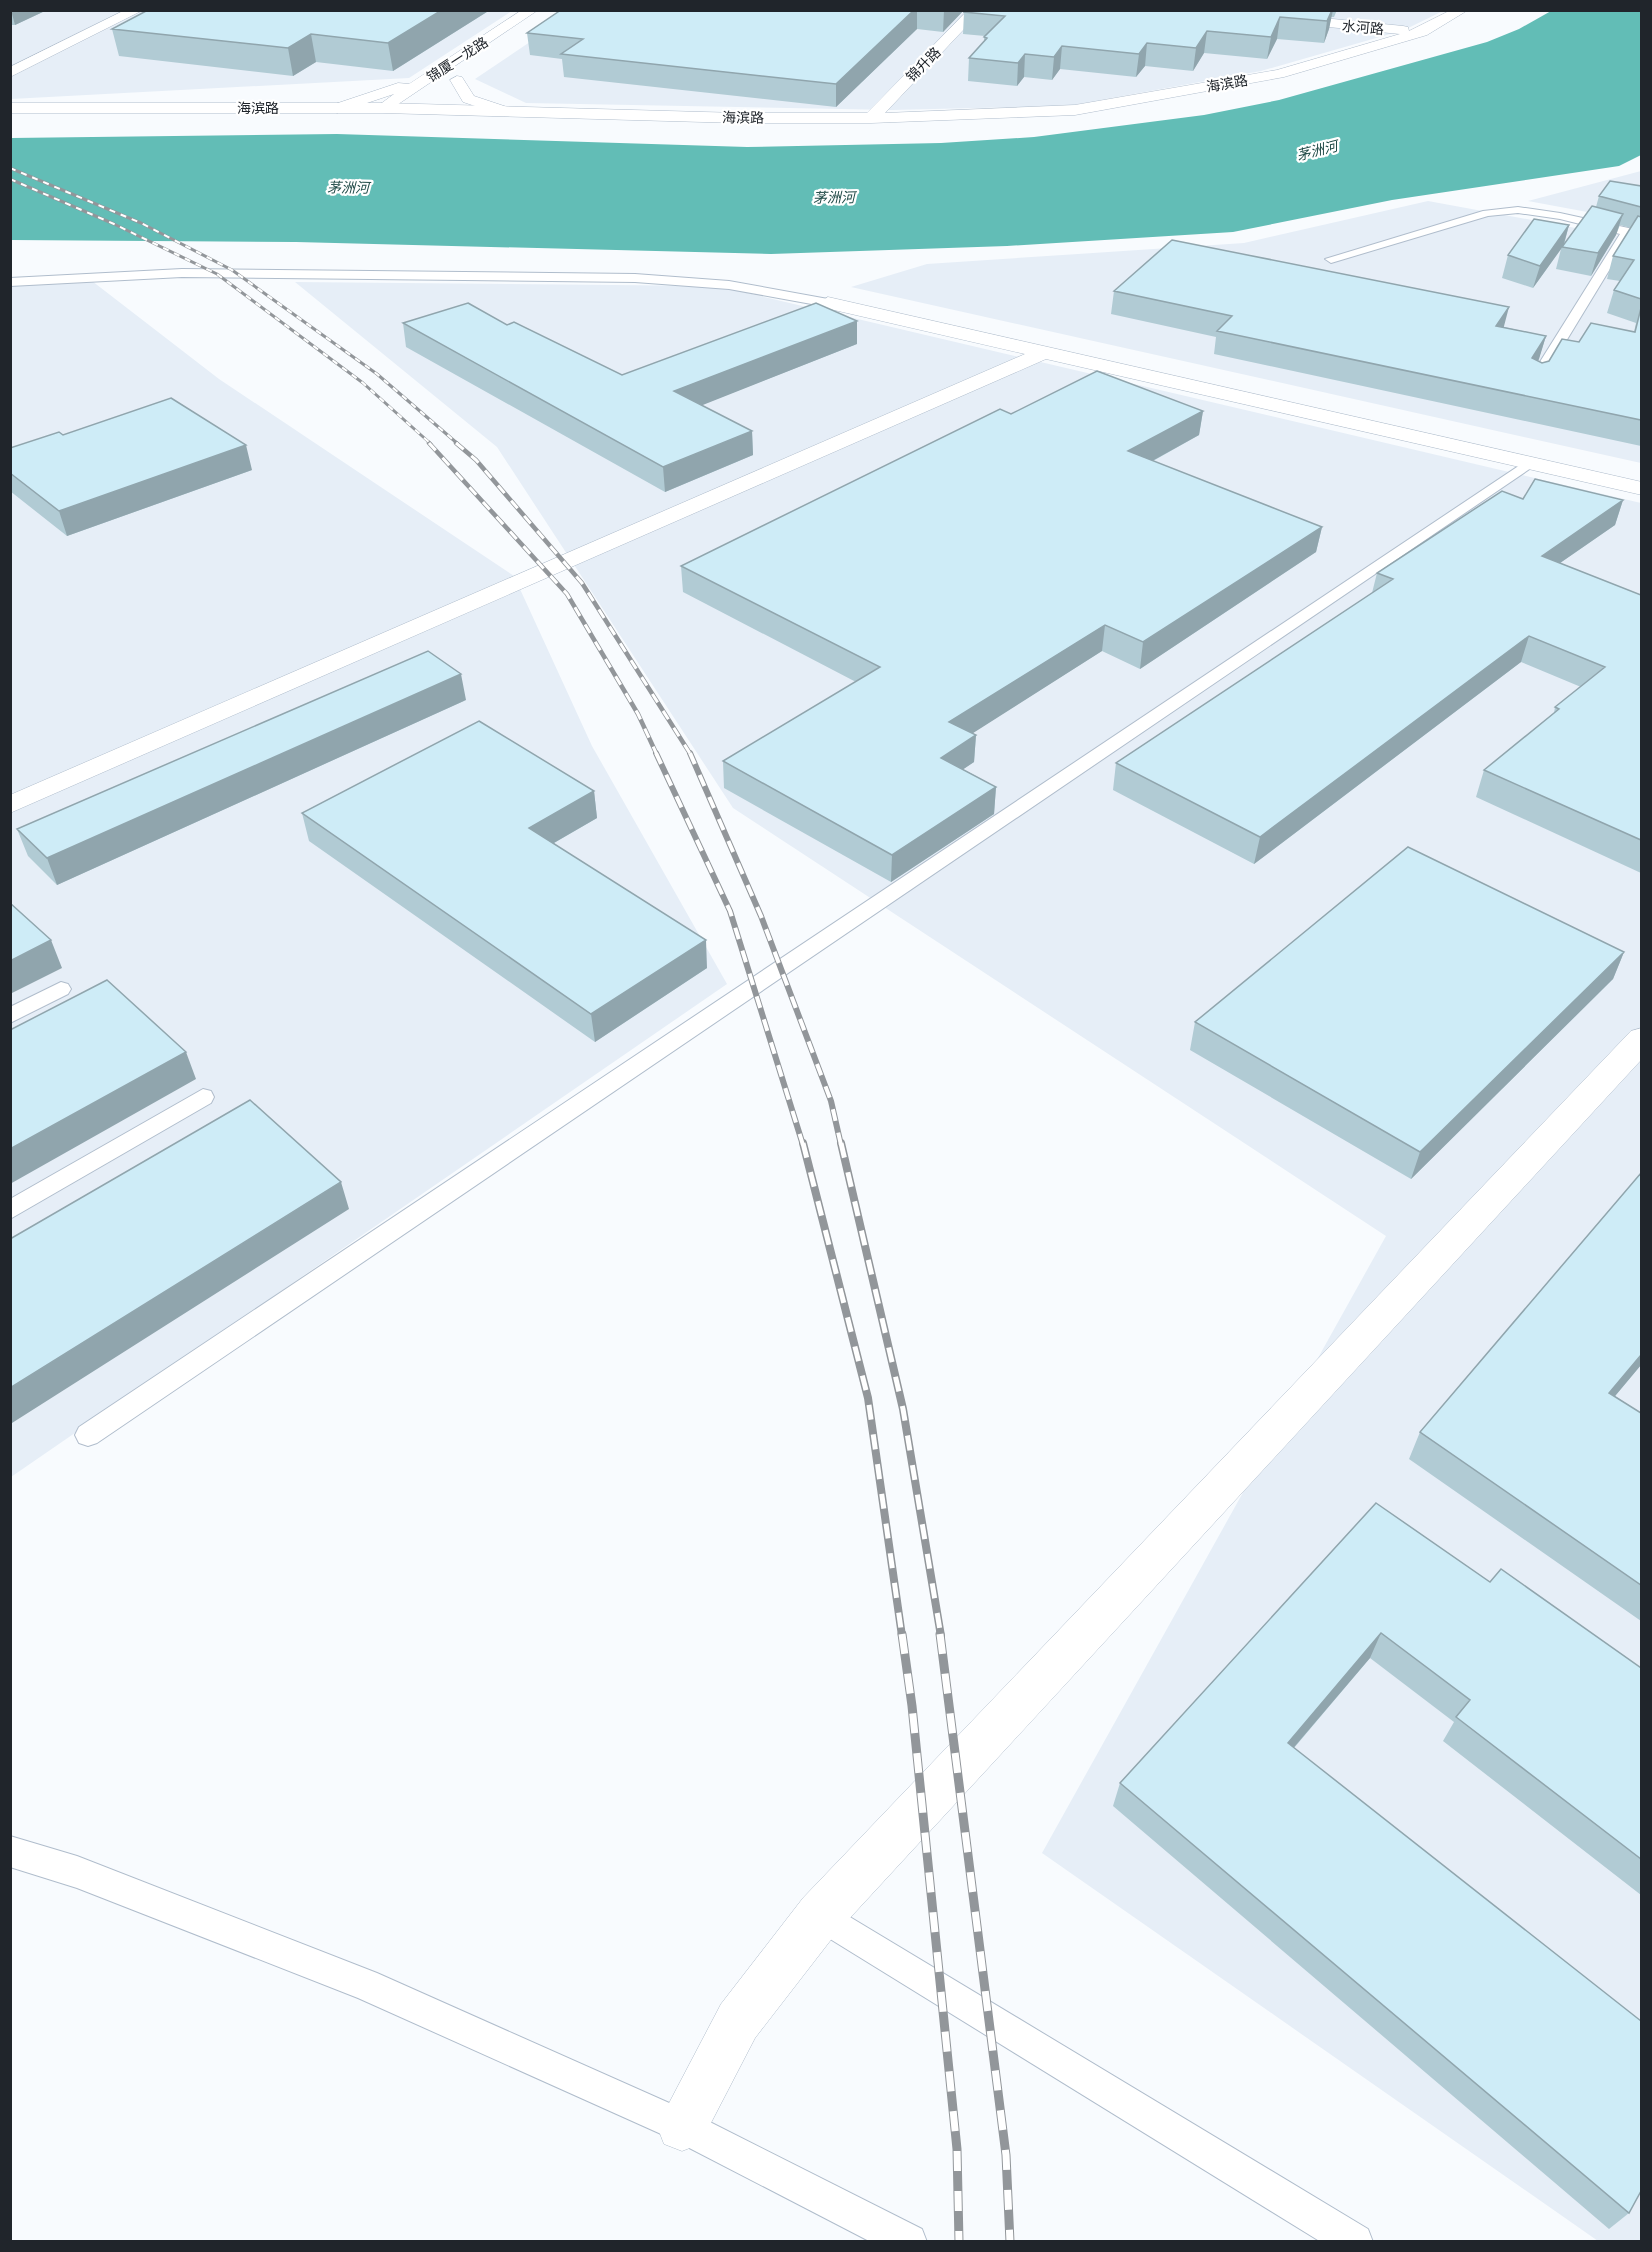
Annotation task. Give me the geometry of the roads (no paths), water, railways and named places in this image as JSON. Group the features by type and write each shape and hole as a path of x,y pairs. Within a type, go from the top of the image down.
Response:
{"street":[{"path":"10,73 137,10"},
{"name":"锦厦一龙路","path":"383,108 532,10"},
{"name":"锦升路","path":"870,118 976,10"},
{"name":"水河路","path":"1196,10 1422,32"},
{"name":"海滨路","path":"10,108 383,108 739,118 870,118 1075,110 1279,74 1422,32 1462,10"},
{"path":"337,108 431,77"},
{"path":"457,80 468,99 505,111"},
{"name":"锦厦一龙路","path":"416,109 432,97"},
{"path":"828,303 1641,489"},
{"path":"10,806 1045,352"},
{"path":"682,2126 738,2021 820,1915 1641,1039"}],"lane":[{"path":"1331,259 1487,213 1518,210 1560,216 1641,234"},
{"path":"1535,381 1627,232"},
{"path":"10,282 182,273 635,278 729,285 828,303"},
{"path":"88,1435 1529,463"},
{"path":"10,1016 61,989"},
{"path":"10,1210 203,1097"},
{"path":"10,1851 77,1872 365,1986 682,2126 909,2241"},
{"path":"820,1915 1355,2241"}],"water":[{"name":"茅洲河","path":"1551,11 1641,11 1641,155 1619,166 1392,200 1233,232 1007,246 771,254 296,242 11,240 11,138 337,134 747,147 941,143 1034,137 1204,115 1279,100 1487,42 1519,29"}],"railway":[{"path":"10,168 141,223 232,270 377,374 458,444"},
{"path":"10,179 114,224 217,274 363,383 431,444"},
{"path":"429,443 567,594 638,714 657,755"},
{"path":"456,443 476,460 582,583 691,754"},
{"path":"656,753 730,911 803,1145"},
{"path":"691,754 761,916 831,1101 841,1145"},
{"path":"803,1143 868,1398 902,1636"},
{"path":"841,1143 903,1409 941,1636"},
{"path":"902,1634 912,1706 957,2149 959,2242"},
{"path":"940,1634 1006,2155 1010,2242"}]}
